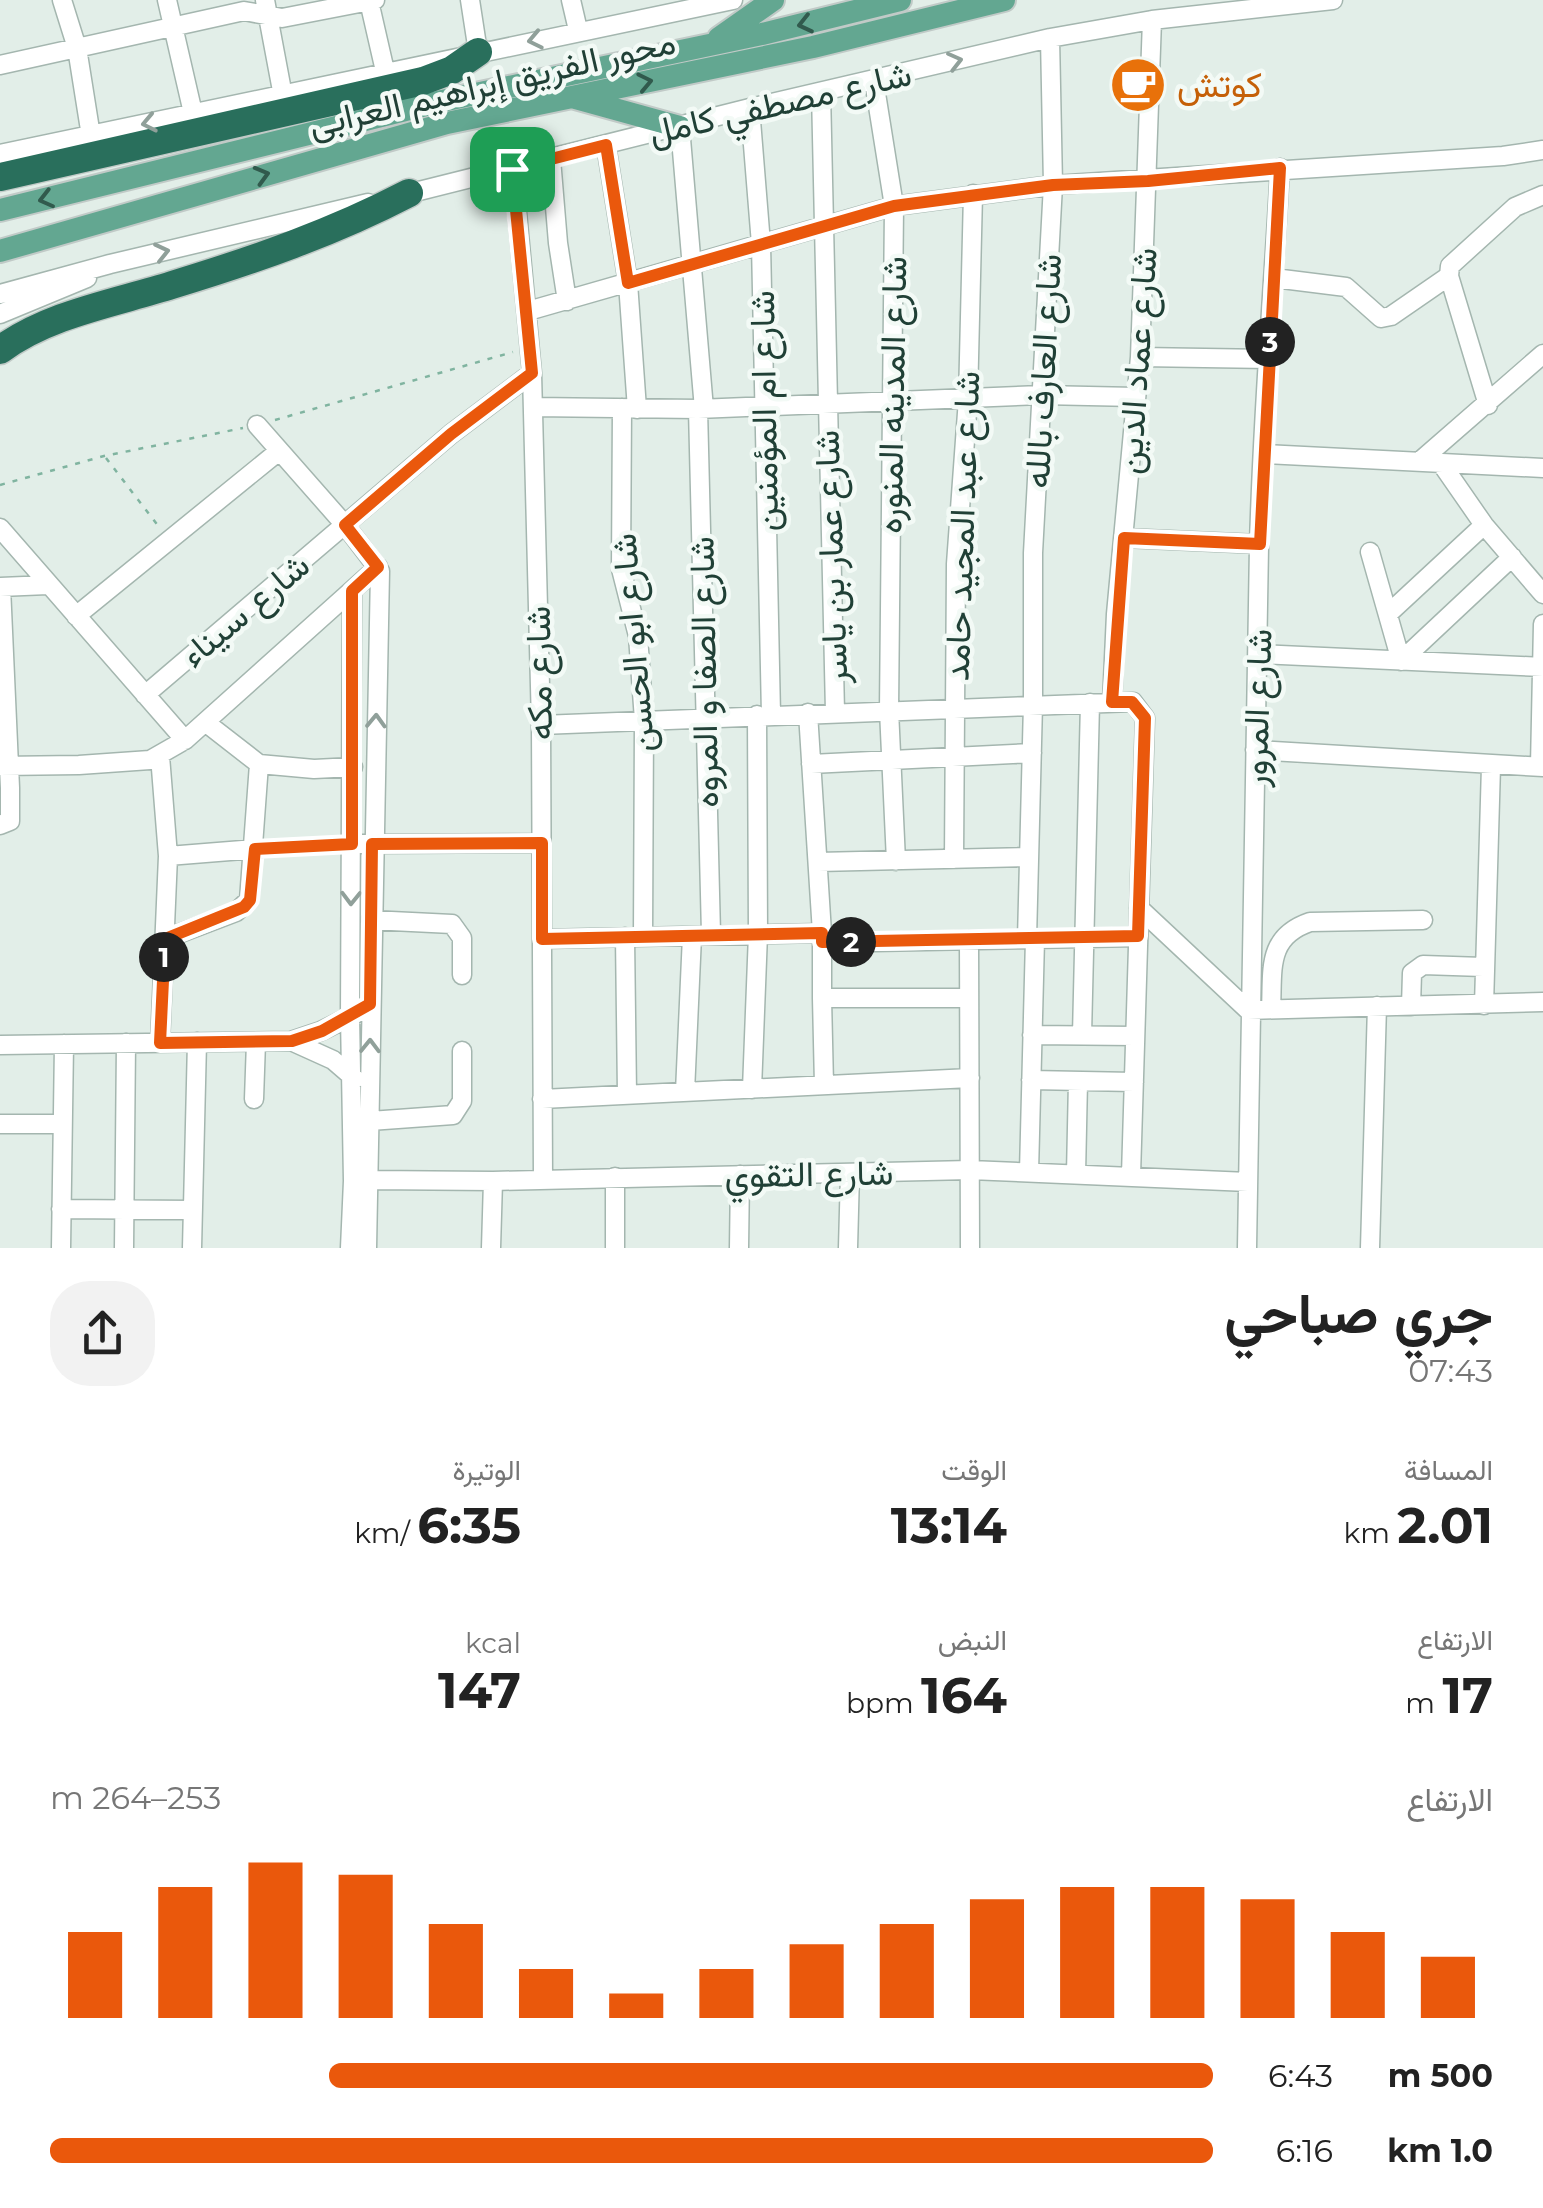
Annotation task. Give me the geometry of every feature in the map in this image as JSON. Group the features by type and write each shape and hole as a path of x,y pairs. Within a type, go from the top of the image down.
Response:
{"highway":[{"path":"0,177 423,81 452,70 478,52"},
{"path":"0,350 42,326 267,256 339,228 408,193"}],"main road":[{"path":"708,46 773,0"},
{"name":"محور الفريق إبراهيم العرابى","path":"0,210 442,101 708,46 900,0"},
{"name":"محور الفريق إبراهيم العرابى","path":"0,250 447,123 813,47 1004,0"},
{"path":"572,97 680,127"}],"street":[{"path":"62,0 77,48 91,136"},
{"path":"167,0 193,114"},
{"path":"470,0 478,52"},
{"path":"571,0 578,30"},
{"path":"0,154 284,96 673,6 733,0"},
{"name":"شارع مصطفي كامل","path":"0,294 110,264 1050,38 1152,20 1333,0"},
{"path":"0,65 266,7 282,18 338,4 372,1 385,71"},
{"path":"266,7 284,96"},
{"name":"شارع عماد الدين","path":"1112,702 1140,357 1152,20"},
{"name":"شارع العارف بالله","path":"1029,1172 1033,552 1053,185 1050,38"},
{"name":"شارع المدينه المنوره","path":"874,81 894,206 889,710 896,860"},
{"name":"شارع عمار بن ياسر","path":"821,92 836,712"},
{"name":"شارع ام المؤمنين","path":"750,108 761,244 764,715 752,1089"},
{"name":"شارع الصفا و المروه","path":"680,127 694,264 701,409 704,718 702,935 685,1092"},
{"name":"شارع ابو الحسن","path":"606,145 628,283 630,408 621,569 638,636 644,720 627,1094"},
{"path":"528,311 894,206 1053,185 1502,156 1543,150"},
{"path":"551,159 567,302"},
{"name":"شارع المرور","path":"1247,1248 1248,1010 1260,544 1280,168"},
{"name":"شارع مكه","path":"512,169 532,373 541,725 543,1178"},
{"name":"شارع عبد المجيد حامد","path":"954,859 956,564 968,399 973,194"},
{"path":"1488,405 1448,276 1453,260 1515,207 1543,195"},
{"path":"0,314 67,289 110,264"},
{"path":"1274,278 1346,287 1380,318 1391,316 1448,276"},
{"path":"1419,462 1543,354"},
{"path":"1140,357 1270,359"},
{"name":"شارع سيناء","path":"145,696 451,434 532,373"},
{"path":"533,407 701,409 1136,396"},
{"path":"257,426 378,567 367,1248"},
{"path":"76,616 279,451"},
{"path":"1264,454 1543,468"},
{"path":"1441,463 1484,524 1543,594"},
{"path":"1388,614 1484,524"},
{"path":"0,528 184,740"},
{"path":"1124,538 1260,544"},
{"path":"1370,552 1401,661"},
{"path":"1401,661 1512,557"},
{"path":"5,766 79,765 160,756 184,740 378,567"},
{"path":"0,825 10,821 0,587 48,585"},
{"path":"350,1248 352,591"},
{"path":"1255,750 1542,767 1543,624"},
{"path":"1259,654 1542,667"},
{"path":"541,725 1132,702 1145,718 1132,1175"},
{"path":"1082,1036 1090,703"},
{"path":"808,713 822,938 824,1085"},
{"path":"204,722 259,764 314,769 353,767"},
{"path":"812,764 1032,753"},
{"path":"160,756 168,856 160,1043"},
{"path":"165,939 244,907 250,900 259,764"},
{"path":"1484,1004 1491,766"},
{"path":"352,844 542,843"},
{"path":"168,856 255,849"},
{"path":"818,862 1029,857"},
{"path":"1138,908 1248,1010 1543,1002"},
{"path":"372,920 452,924 462,938 462,975"},
{"path":"1271,1010 1275,952 1294,927 1310,922 1424,920"},
{"path":"542,939 758,934 969,940 1138,936"},
{"path":"969,940 970,1248"},
{"path":"1411,1006 1412,974 1423,965 1483,967"},
{"path":"822,998 969,998"},
{"path":"0,1045 292,1041 350,1017 370,1004"},
{"path":"1370,1248 1378,1006"},
{"path":"1032,1035 1136,1036"},
{"path":"292,1041 323,1054 351,1075 369,1096"},
{"path":"192,1248 197,1042"},
{"path":"254,1100 256,1042"},
{"path":"124,1248 126,1043"},
{"path":"61,1248 64,1044"},
{"path":"370,1121 453,1115 462,1102 462,1051"},
{"path":"542,1099 970,1078"},
{"path":"1031,1080 1134,1082"},
{"path":"1076,1174 1078,1081"},
{"path":"0,1124 62,1124"},
{"name":"شارع التقوي","path":"370,1180 493,1181 970,1170 1248,1182"},
{"path":"848,1248 850,1174"},
{"path":"740,1175 740,1248"},
{"path":"615,1177 615,1248"},
{"path":"491,1248 493,1181"},
{"path":"61,1209 193,1210"}],"path":[{"path":"104,456 169,540"},
{"path":"255,849 352,844"}],"place":[{"name":"كوتش","path":"1138,85"}],"route":[{"path":"606,145 628,283 894,206 1053,185 1148,181 1280,168 1260,544 1124,538 1112,702 1132,702 1145,718 1138,936 822,942 822,933 542,939 542,843 372,844 370,1004 322,1031 292,1041 160,1043 165,939 244,907 250,900 255,849 352,844 352,591 378,567 345,525 451,434 532,373 512,169 606,145"}]}
